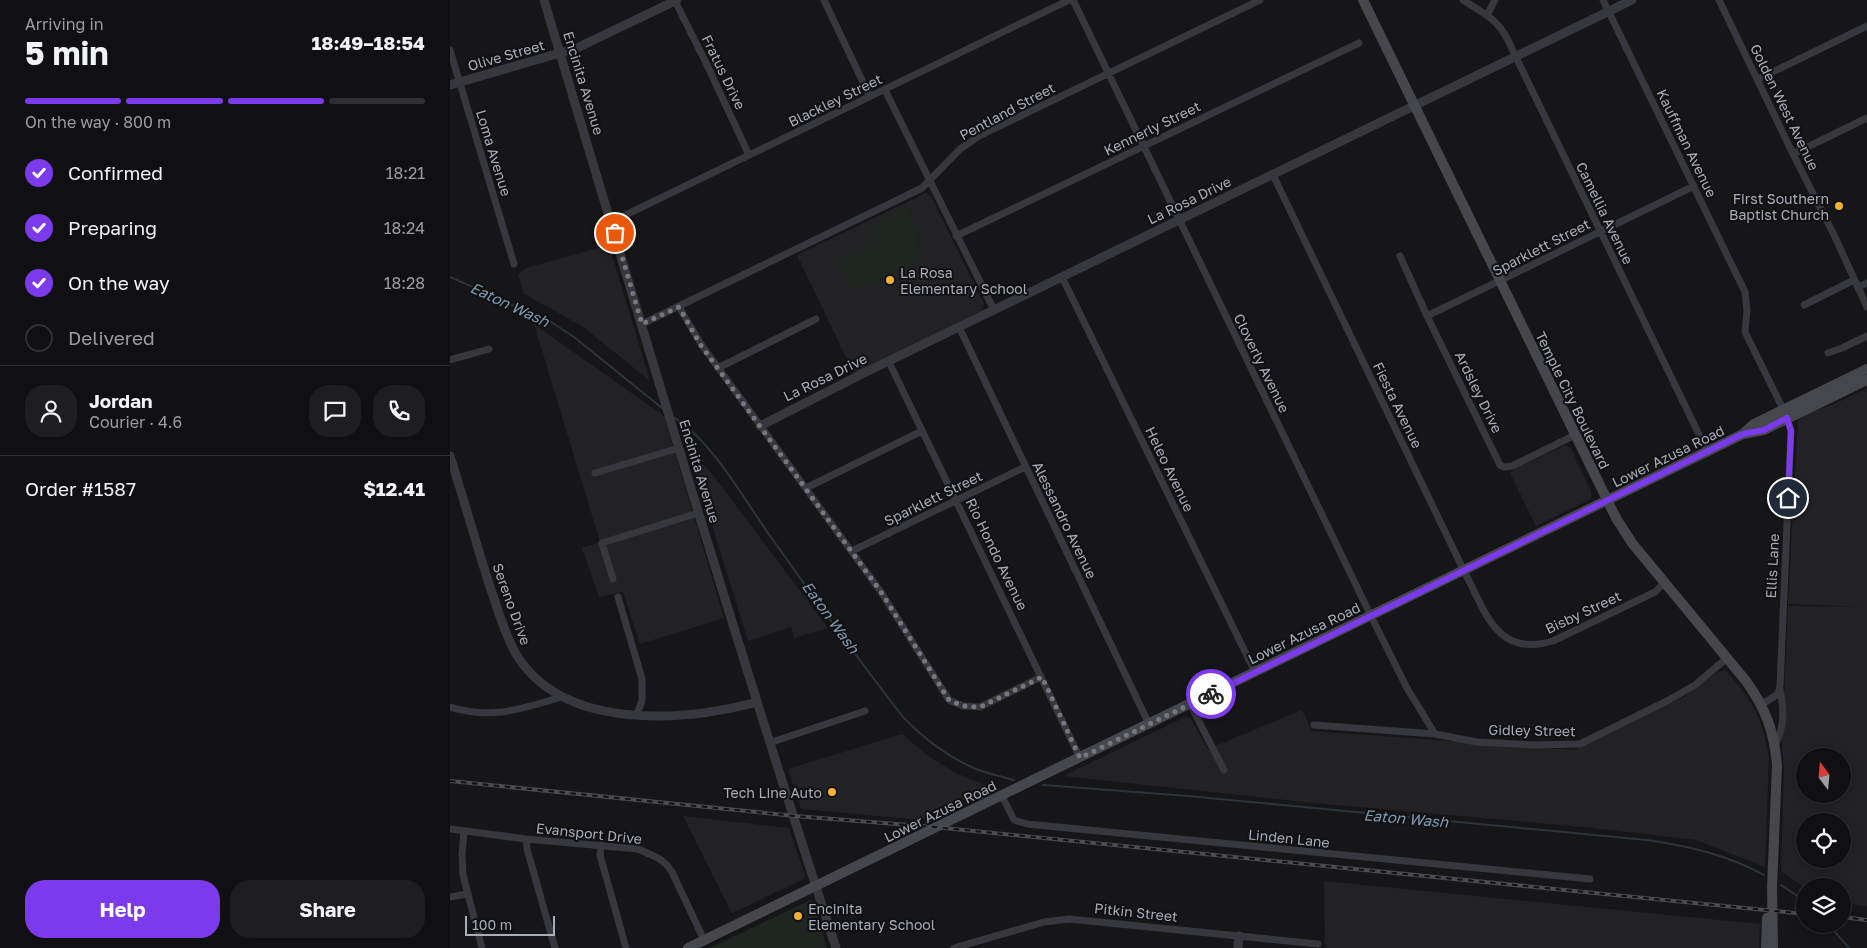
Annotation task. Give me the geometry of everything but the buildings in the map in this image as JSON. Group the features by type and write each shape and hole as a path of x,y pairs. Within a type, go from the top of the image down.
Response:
{"main road":[{"name":"Temple City Boulevard","path":"1364,0 1499,281 1624,533 1746,681 1766,713 1775,746 1777,765 1772,872 1773,948"},
{"name":"Lower Azusa Road","path":"1743,434 1764,430 1808,397 1867,368"},
{"name":"Lower Azusa Road","path":"688,948 1660,476 1743,434 1754,424 1767,418 1785,414 1867,380"},
{"name":"Temple City Boulevard","path":"1766,948 1768,918 1772,911"}],"street":[{"name":"Encinita Avenue","path":"544,0 756,702 836,948"},
{"path":"824,0 870,97"},
{"name":"Blackley Street","path":"612,222 1071,0"},
{"name":"Cloverly Avenue","path":"1071,0 1144,146 1371,616 1407,688 1435,734"},
{"name":"Pentland Street","path":"642,324 922,188 930,182 940,168 960,149 979,136 1260,0"},
{"name":"Camellia Avenue","path":"1463,0 1497,22 1506,35 1708,452"},
{"path":"1487,14 1496,0"},
{"name":"Kauffman Avenue","path":"1603,0 1745,292 1747,310 1745,332 1785,414"},
{"name":"La Rosa Drive","path":"760,426 959,327 1632,0"},
{"name":"Golden West Avenue","path":"1719,0 1835,237 1867,307"},
{"name":"Olive Street","path":"450,85 560,54 592,42 676,1"},
{"name":"Fratus Drive","path":"676,1 708,64 750,155"},
{"path":"1758,79 1867,26"},
{"name":"Kennerly Street","path":"956,236 1358,43"},
{"name":"Loma Avenue","path":"450,50 514,264"},
{"path":"886,90 956,236 994,310"},
{"path":"1793,154 1867,118"},
{"name":"Fiesta Avenue","path":"1273,175 1464,571 1491,623 1508,640"},
{"name":"Sparklett Street","path":"1427,316 1694,186"},
{"name":"Ardsley Drive","path":"1400,256 1427,316 1500,465 1504,468 1512,466 1575,435"},
{"name":"Heleo Avenue","path":"1062,277 1255,672"},
{"path":"1804,305 1856,284 1867,283"},
{"path":"679,307 690,329 894,611 949,700 963,706 980,707 1042,677"},
{"path":"718,368 816,319"},
{"name":"Alessandro Avenue","path":"959,327 1149,724"},
{"path":"1828,353 1867,336"},
{"path":"450,360 489,348"},
{"name":"Rio Hondo Avenue","path":"889,362 1080,758"},
{"name":"Ellis Lane","path":"1775,746 1782,731 1783,707 1780,686 1791,431 1785,414"},
{"path":"806,488 922,431"},
{"path":"595,473 679,448"},
{"name":"Sereno Drive","path":"450,456 509,642 527,669 549,689 562,697 610,712 657,716 701,714 756,702"},
{"name":"Sparklett Street","path":"852,551 1025,467"},
{"path":"613,579 602,543 698,513"},
{"name":"Bisby Street","path":"1508,640 1525,645 1553,642 1655,592 1664,583"},
{"path":"618,597 642,679 642,701 637,714"},
{"name":"Gidley Street","path":"1314,724 1435,734 1477,742 1536,745 1580,744 1688,689 1727,658"},
{"path":"1761,705 1778,694 1780,686"},
{"path":"450,707 485,714 503,713 562,697"},
{"path":"1190,704 1224,770"},
{"path":"769,743 865,710"},
{"name":"Linden Lane","path":"1002,796 1014,820 1027,824 1590,880"},
{"name":"Evansport Drive","path":"450,829 526,839 638,849 649,852 666,864 672,872 704,940"},
{"path":"464,831 462,864 467,894 482,948"},
{"path":"526,839 527,849 555,948"},
{"path":"601,845 600,855 626,948"},
{"path":"450,897 467,894"},
{"name":"Pitkin Street","path":"954,948 1044,922 1069,919 1318,944"},
{"path":"1238,948 1239,936"}],"shaded area":[{"name":"La Rosa Elementary School","path":"926,193 931,196 984,304 983,308 981,311 854,374 797,255"},
{"path":"906,207 918,232 916,243 924,259 872,284 868,281 851,290 837,261 871,243 865,228"},
{"path":"609,245 650,381 582,326 524,294 518,274 526,268"},
{"path":"534,324 664,416 724,618 640,644 623,592 599,597 582,548 600,542"},
{"path":"1867,388 1867,607 1788,604 1798,419"},
{"path":"1566,445 1571,448 1591,491 1591,497 1589,500 1536,526 1510,473 1515,468"},
{"path":"689,451 710,471 828,628 794,638 791,627 748,641"},
{"path":"1788,606 1867,607 1867,906 1851,904 1851,878 1796,878 1796,882 1781,871 1784,767 1782,748"},
{"path":"1725,670 1741,688 1755,709 1764,732 1769,757 1765,867 1696,840 1584,827 1314,803 1063,776 1185,717 1191,719 1208,749 1302,710 1312,731 1575,750 1683,697 1718,672"},
{"path":"902,734 928,756 956,773 990,787 922,820 801,809 788,769"},
{"path":"683,816 789,828 805,875 804,879 732,913"},
{"path":"1324,881 1760,924 1759,948 1325,948"},
{"name":"Encinita Elementary School","path":"810,900 813,902 827,948 710,948"}],"waterway":[{"name":"Eaton Wash","path":"450,277 551,322 574,337 662,408"},
{"name":"Eaton Wash","path":"675,418 689,428 714,455 818,603 903,717 919,733 956,759 981,771 1014,780"},
{"name":"Eaton Wash","path":"1043,785 1188,796 1647,840 1707,852 1736,862 1764,875"},
{"name":"Eaton Wash","path":"1781,885 1796,895"},
{"name":"Eaton Wash","path":"1836,933 1849,948"}],"railway":[{"path":"450,781 1796,913"},
{"path":"1851,918 1867,920"}],"way so far":[{"path":"615,233 642,324 679,307 700,344 881,592 949,700 971,708 980,707 1042,677 1080,758 1211,694"}],"place":[{"name":"First Southern Baptist Church","path":"1839,206"},
{"name":"La Rosa Elementary School","path":"890,280"},
{"name":"Tech Line Auto","path":"832,792"},
{"name":"Encinita Elementary School","path":"798,916"}],"route":[{"path":"1211,694 1743,434 1764,430 1787,418 1791,431 1788,498"}]}
